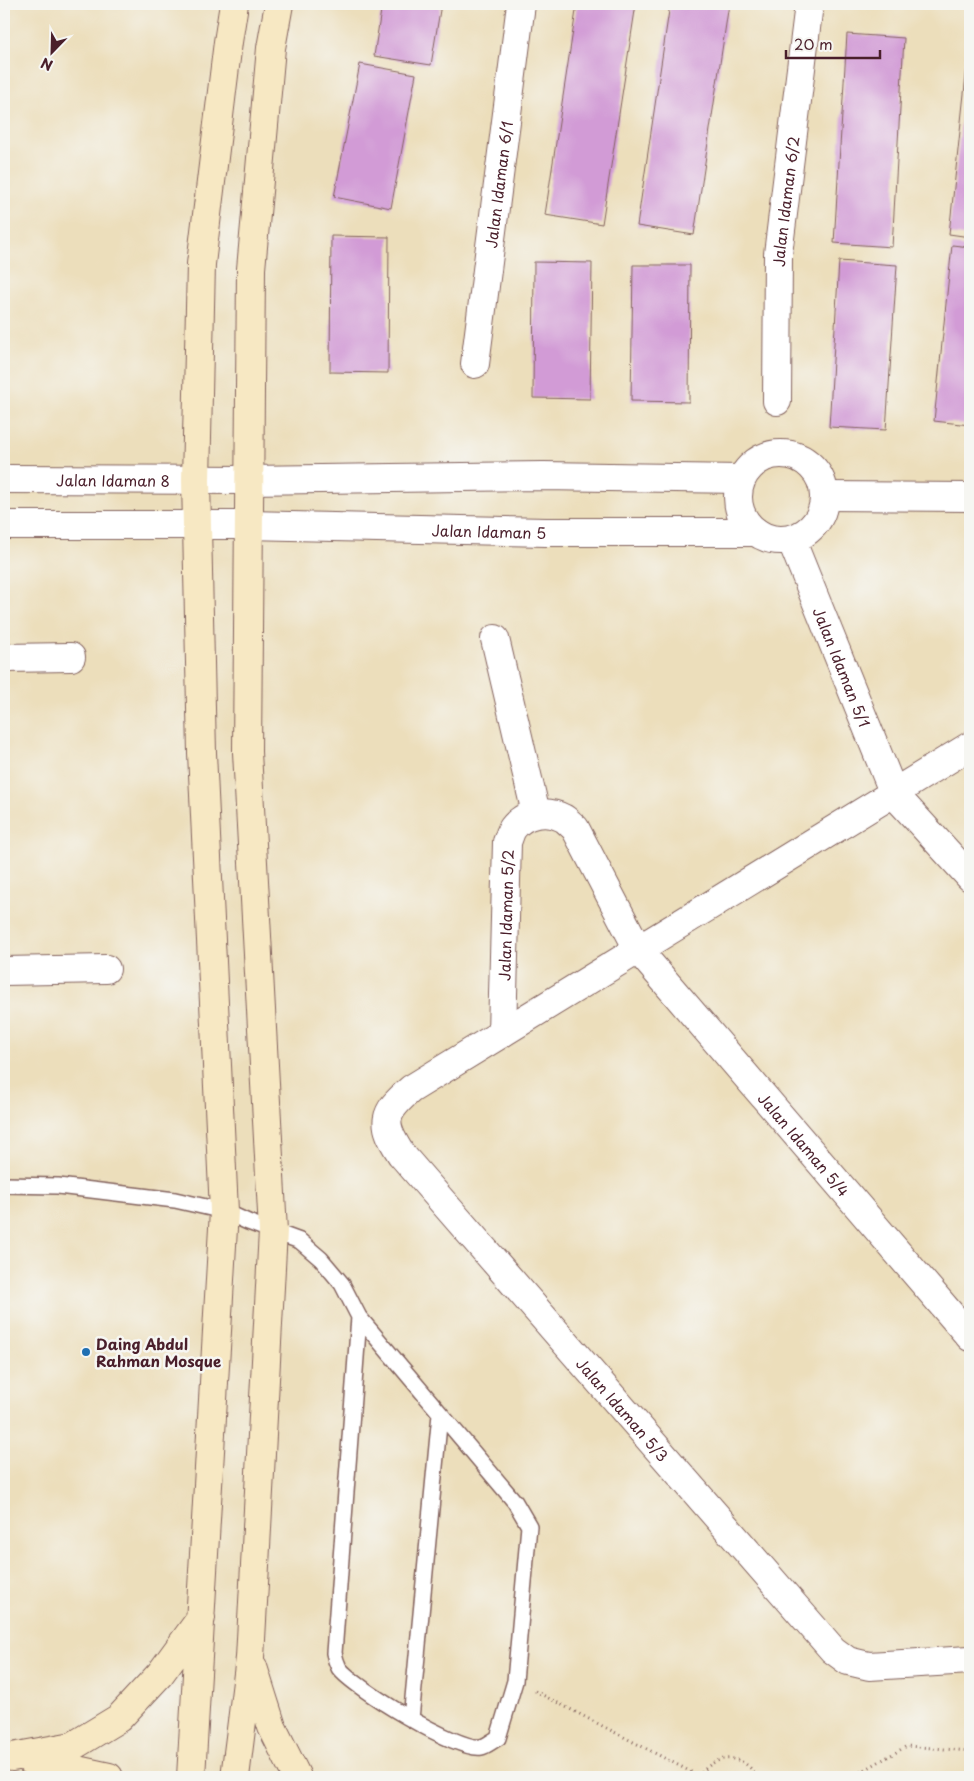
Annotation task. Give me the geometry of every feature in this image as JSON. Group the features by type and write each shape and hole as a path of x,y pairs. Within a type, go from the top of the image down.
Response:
{"main road":[{"path":"191,1777 224,1211 203,763 222,525 222,480 201,264 226,52 234,4"},
{"path":"235,1777 250,1658 273,1231 247,752 222,525 222,480 251,269 271,48 279,4"},
{"path":"8,1756 73,1746 119,1718 160,1674 201,1618"},
{"path":"250,1658 272,1727 297,1777"},
{"path":"8,1756 109,1777"}],"street":[{"name":"Jalan Idaman 6/1","path":"476,364 522,4"},
{"name":"Jalan Idaman 6/2","path":"777,401 778,254 809,4"},
{"path":"775,454 790,454 804,460 815,469 822,482 825,496 823,511 816,524 805,534 791,539 767,538 756,532 745,521 739,508 738,494 741,479 750,467 761,458 775,454"},
{"path":"222,480 542,476 741,479"},
{"name":"Jalan Idaman 8","path":"4,480 222,480"},
{"path":"825,496 970,497"},
{"path":"4,525 222,525"},
{"name":"Jalan Idaman 5","path":"222,525 546,532 756,532"},
{"name":"Jalan Idaman 5/1","path":"791,539 894,794"},
{"path":"494,639 536,813 550,813 563,818 575,828 639,951"},
{"path":"4,658 71,657"},
{"name":"Jalan Idaman 5/3","path":"970,746 639,951 411,1089 395,1102 387,1118 389,1135 401,1154 833,1650 848,1661 870,1666 970,1660"},
{"path":"894,794 970,877"},
{"name":"Jalan Idaman 5/2","path":"502,1033 506,842 514,827 524,818 536,813"},
{"name":"Jalan Idaman 5/4","path":"639,951 970,1337"},
{"path":"4,971 106,969"}],"lane":[{"path":"4,1185 58,1186 175,1200 224,1211 300,1241 321,1259 342,1284 359,1318 515,1502 529,1526 515,1681 498,1738 482,1747 465,1746 411,1719 351,1679 338,1666 334,1653 359,1318"},
{"path":"411,1719 440,1414"}],"path":[{"path":"515,1681 699,1777 712,1763 729,1758 738,1760 746,1765 754,1771 757,1777"},
{"path":"852,1777 907,1746 970,1751"}],"building":[{"path":"382,4 441,4 431,65 374,56"},
{"path":"577,4 636,4 602,224 545,215"},
{"path":"670,4 729,4 694,235 637,226"},
{"path":"847,34 904,38 892,247 834,243"},
{"path":"970,47 970,237 949,234"},
{"path":"360,64 416,74 391,208 334,197"},
{"path":"331,236 389,237 388,373 330,372"},
{"path":"952,245 970,247 970,425 934,421"},
{"path":"839,261 897,265 886,430 829,427"},
{"path":"534,262 592,263 590,399 533,398"},
{"path":"633,265 690,265 689,402 631,401"}],"place":[{"name":"Daing Abdul Rahman Mosque","path":"86,1352"}]}
